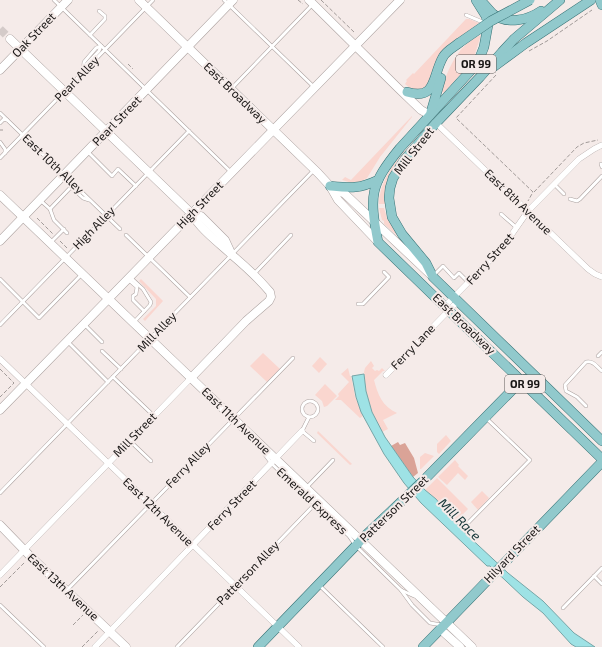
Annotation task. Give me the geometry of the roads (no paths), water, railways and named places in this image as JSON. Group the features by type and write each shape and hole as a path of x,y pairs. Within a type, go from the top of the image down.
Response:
{"main road":[{"name":"Oak Street","path":"0,70 68,0"},
{"name":"East Broadway","path":"139,0 330,186 338,200 378,242 602,460"},
{"name":"High Street","path":"0,410 400,0"},
{"path":"479,0 498,17 512,20 528,18 540,13 559,0"},
{"path":"479,0 488,25"},
{"path":"406,92 416,94 430,90 443,57 448,51 492,21 530,0"},
{"path":"480,77 514,39 559,0"},
{"name":"Pearl Street","path":"0,241 188,48 229,2"},
{"path":"311,2 421,110 430,115"},
{"path":"480,77 526,43 597,3"},
{"name":"OR 99","path":"430,115 474,66 484,47 488,25"},
{"path":"10,39 191,214 220,245 253,275"},
{"name":"Mill Street","path":"378,242 372,203 378,180 393,156 430,115 446,65 459,43"},
{"name":"Mill Street","path":"432,277 426,263 394,223 388,198 390,188 398,168 436,123 480,77"},
{"path":"392,81 398,84 430,115 436,123"},
{"path":"330,186 356,188 378,180"},
{"name":"East Broadway","path":"330,186 345,194 374,221 602,441"},
{"name":"East 11th Avenue","path":"0,195 53,240 68,255 82,274 191,378 274,461 306,488 317,502 358,544 443,625 472,647"},
{"name":"Mill Street","path":"191,378 270,296 253,275"},
{"name":"Patterson Street","path":"258,647 318,584 424,480 521,381 534,375"},
{"name":"Hilyard Street","path":"422,647 602,460"},
{"name":"East 13th Avenue","path":"0,525 24,550 126,647"},
{"name":"East 11th Avenue","path":"443,625 460,647"}],"street":[{"name":"East 8th Avenue","path":"436,123 588,269 602,277"},
{"name":"Ferry Street","path":"456,299 468,282 503,247 528,211 579,159 594,148 602,145"},
{"name":"Ferry Lane","path":"386,375 456,299"},
{"name":"East 12th Avenue","path":"0,359 299,647"},
{"name":"Mill Street","path":"0,575 191,378"},
{"name":"Ferry Street","path":"95,647 302,431"}],"lane":[{"path":"54,0 232,172"},
{"name":"Pearl Alley","path":"0,158 63,91 83,73 153,0"},
{"path":"229,2 314,87"},
{"path":"231,89 311,2"},
{"path":"90,35 105,19 105,16 99,11"},
{"path":"466,15 488,25"},
{"path":"83,73 84,62 96,48 101,46"},
{"name":"East 10th Alley","path":"0,113 120,229"},
{"path":"0,118 4,118 9,122"},
{"path":"0,123 4,120 9,122"},
{"name":"High Alley","path":"0,325 189,131"},
{"path":"0,142 5,149 5,153"},
{"path":"87,151 112,176 118,169 136,186"},
{"name":"Mill Alley","path":"0,493 314,170"},
{"path":"570,199 577,201 580,200 602,176"},
{"path":"554,184 564,194"},
{"path":"50,209 71,187 83,198 90,201"},
{"path":"40,200 50,209 54,220 67,233"},
{"path":"501,214 517,228"},
{"path":"53,240 64,230"},
{"path":"126,235 190,297"},
{"path":"253,275 291,235"},
{"path":"432,277 443,266 454,278 459,273 468,282"},
{"path":"358,304 363,304 389,277 384,272"},
{"path":"0,280 39,318 82,274"},
{"path":"129,277 136,287 136,294 133,296 133,300 144,311"},
{"path":"129,277 143,289 151,302 133,323"},
{"path":"136,294 145,294"},
{"path":"83,324 102,342"},
{"path":"67,341 108,382"},
{"path":"102,351 121,369"},
{"path":"598,356 602,352"},
{"name":"Ferry Alley","path":"67,590 293,358"},
{"path":"586,406 577,397 566,391 566,383 586,362 593,363 602,371"},
{"path":"113,377 154,416"},
{"path":"309,417 304,415 302,408 307,402 312,402 317,405 318,412 314,416 309,417 302,431 314,441"},
{"path":"465,526 530,460 485,417"},
{"path":"130,440 151,461"},
{"path":"306,488 333,460"},
{"name":"Emerald Express","path":"274,461 299,490 317,502"},
{"name":"Patterson Alley","path":"177,647 317,502"},
{"name":"Emerald Express","path":"358,544 430,623 443,625"},
{"path":"562,608 602,568"},
{"path":"594,576 602,584"},
{"path":"318,584 383,647"},
{"name":"Emerald Express","path":"401,590 412,595 467,647"},
{"path":"0,605 44,647"}],"water":[{"path":"364,374 366,391 372,412 385,437 413,477 436,499 464,532 508,573 543,601 574,633 595,647 576,647 571,644 543,613 523,597 490,566 487,566 421,503 404,483 384,454 361,412 356,397 352,376"}],"tunnel":[{"path":"0,29 10,39"}],"water label":[{"name":"Mill Race","path":"460,519"}]}
